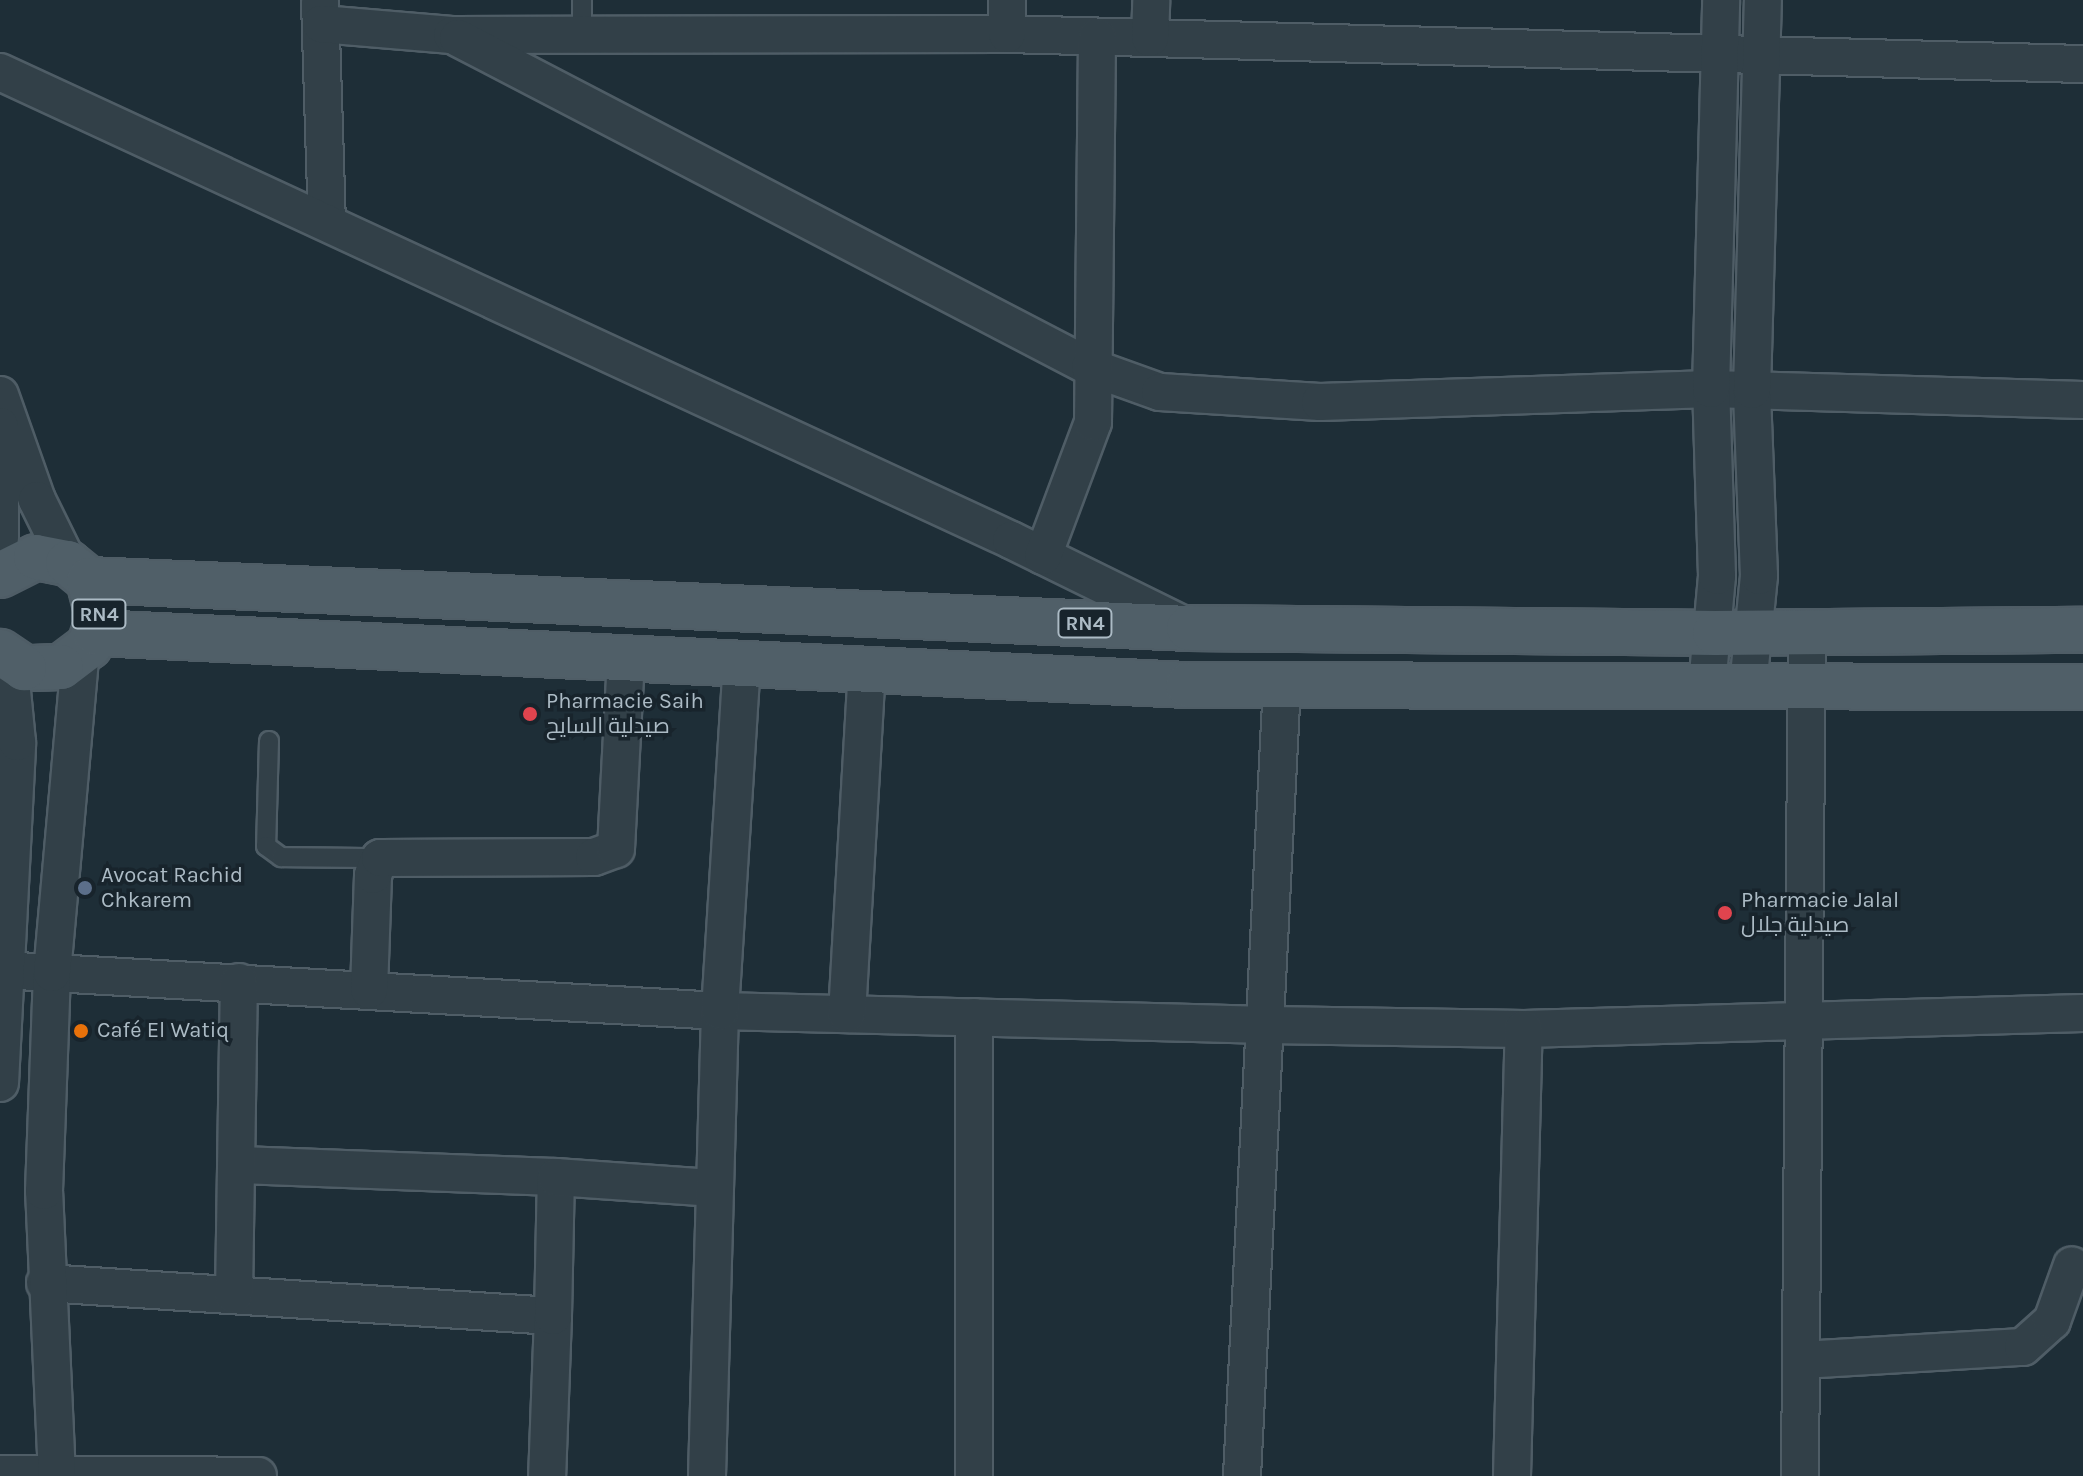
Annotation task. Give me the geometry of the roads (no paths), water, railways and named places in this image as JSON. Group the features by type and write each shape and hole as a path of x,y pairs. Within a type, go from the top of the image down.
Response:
{"main road":[{"name":"RN4","path":"0,575 36,557 78,571 1189,628 1736,632 1807,629 2083,630"},
{"name":"RN4","path":"78,571 99,605 88,645"},
{"name":"RN4","path":"4,656 41,671 88,645 626,658 1282,685 2083,687"}],"street":[{"path":"1150,38 1151,0"},
{"path":"1721,0 1724,51 1711,389 1736,632"},
{"path":"1728,686 1736,632 1752,390 1765,52 1763,0"},
{"path":"327,221 321,12 452,35 582,18 1007,17 1097,37 1765,52 2083,64"},
{"path":"452,35 1090,367 1160,392 1320,402 1711,389 2083,400"},
{"path":"1043,556 1087,450 1095,397 1090,367 1097,37"},
{"path":"0,72 327,221 1043,556 1189,628"},
{"path":"0,395 37,500 78,571"},
{"path":"0,404 0,538"},
{"path":"1800,1476 1807,629"},
{"path":"57,1475 45,1283 52,973 88,645"},
{"path":"0,1083 6,867 17,742 4,656"},
{"path":"369,990 373,875 380,858 609,855 616,849 620,828 626,658"},
{"path":"707,1476 720,1011 742,664"},
{"path":"847,1014 867,669"},
{"path":"1242,1476 1268,1025 1282,685"},
{"path":"4,970 720,1011 1268,1025 1524,1029 1806,1024 2083,1013"},
{"path":"234,1295 239,1165 239,982"},
{"path":"974,1017 974,1476"},
{"path":"1512,1476 1524,1029"},
{"path":"239,1165 556,1177 715,1188"},
{"path":"547,1476 556,1177"},
{"path":"1802,1360 2023,1347 2052,1321 2072,1265"},
{"path":"45,1283 553,1316"},
{"path":"0,1474 258,1476"}],"lane":[{"path":"269,741 266,846 281,857 380,858"}],"place":[{"name":"Pharmacie Saih صيدلية السايح","path":"530,714"},
{"name":"Avocat Rachid Chkarem","path":"85,888"},
{"name":"Pharmacie Jalal صيدلية جلال","path":"1725,913"},
{"name":"Café El Watiq","path":"81,1031"}]}
